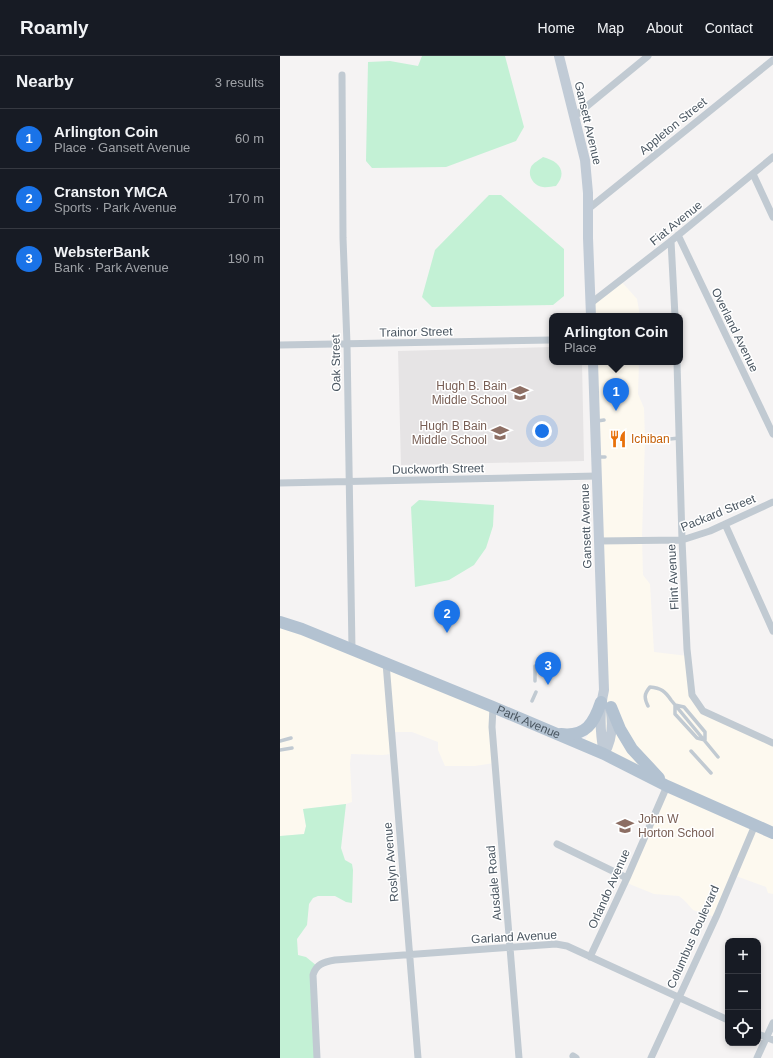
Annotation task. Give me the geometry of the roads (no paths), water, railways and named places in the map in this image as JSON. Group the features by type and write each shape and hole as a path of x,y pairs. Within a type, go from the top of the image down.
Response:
{"main road":[{"name":"Gansett Avenue","path":"559,56 585,160 588,194 587,210 591,313"},
{"name":"Gansett Avenue","path":"593,365 600,421 601,457 597,476 604,690 606,705 601,732 604,754"},
{"name":"Park Avenue","path":"280,622 352,649 555,733 604,754 667,786 772,831"},
{"path":"555,733 569,735 578,733 592,724 606,705 632,749 667,786"}],"street":[{"path":"575,116 648,56"},
{"name":"Appleton Street","path":"587,210 773,60"},
{"name":"Oak Street","path":"342,76 343,238 347,344 352,649"},
{"name":"Fiat Avenue","path":"591,303 671,241 773,157"},
{"path":"753,174 773,217"},
{"name":"Overland Avenue","path":"678,235 773,434"},
{"path":"671,241 675,313"},
{"name":"Trainor Street","path":"280,345 549,340"},
{"name":"Flint Avenue","path":"677,365 682,540 687,649 692,695 703,711 773,744"},
{"name":"Duckworth Street","path":"280,483 597,476"},
{"name":"Packard Street","path":"600,541 682,540 710,531 773,502"},
{"path":"725,524 773,631"},
{"name":"Roslyn Avenue","path":"386,663 418,1058"},
{"name":"Ausdale Road","path":"493,707 492,727 519,1058"},
{"name":"Orlando Avenue","path":"590,957 627,878 667,786"},
{"name":"Columbus Boulevard","path":"651,1058 755,825"},
{"path":"557,844 627,878"},
{"name":"Garland Avenue","path":"317,1058 312,982 314,971 317,966 335,960 556,944 567,946 725,1019"},
{"path":"757,1058 770,1039 773,1023"}],"lane":[{"path":"670,439 680,438"},
{"path":"534,666 535,681"},
{"path":"648,706 644,698 650,687 657,687 665,690 675,705 718,757"},
{"path":"532,701 536,692"},
{"path":"280,741 291,738"},
{"path":"280,750 292,748"},
{"path":"691,751 712,773"}],"place":[{"name":"Hugh B. Bain Middle School","path":"520,393"},
{"name":"Arlington Coin","path":"616,411"},
{"name":"Hugh B Bain Middle School","path":"500,433"},
{"name":"Ichiban","path":"618,439"},
{"name":"Cranston YMCA","path":"447,633"},
{"name":"WebsterBank","path":"548,685"},
{"name":"John W Horton School","path":"625,826"}]}
